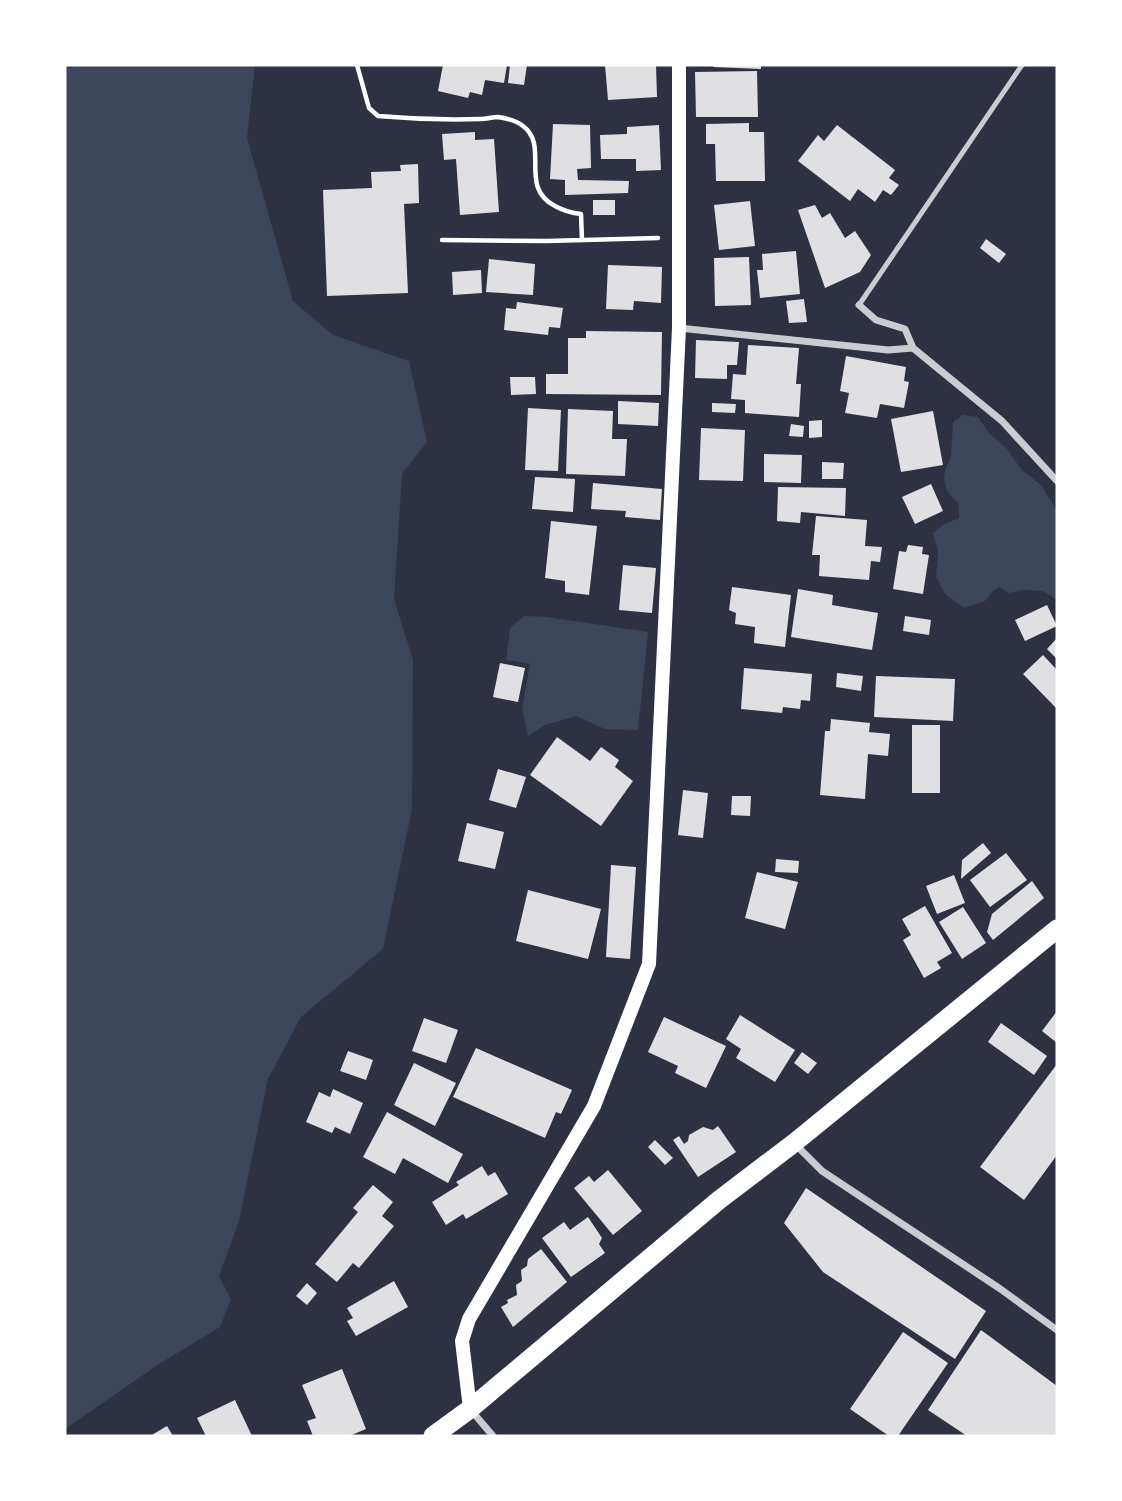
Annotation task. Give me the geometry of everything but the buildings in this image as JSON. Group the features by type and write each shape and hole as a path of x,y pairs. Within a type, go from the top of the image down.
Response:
{"highway":[{"path":"433,1436 470,1409 719,1200 794,1143 1057,929"}],"main road":[{"path":"470,1409 462,1341 469,1319 594,1106 649,964 680,328 679,65"}],"street":[{"path":"859,305 876,320 905,329 913,348 1002,421 1057,481"},
{"path":"680,328 888,350 913,348"},
{"path":"794,1143 822,1171 999,1288 1057,1330"},
{"path":"470,1409 493,1436"}],"lane":[{"path":"859,305 1022,65"}],"path":[{"path":"357,65 369,108 378,116 481,119 499,117 525,126 536,147 535,178 538,191 547,202 571,213 581,214 582,240"},
{"path":"442,240 679,238"}],"shaded area":[{"path":"65,65 255,65 247,138 293,301 333,335 409,361 427,442 402,474 394,599 413,660 412,809 383,949 301,1017 268,1079 239,1221 219,1276 231,1299 220,1327 159,1364 65,1429"},
{"path":"963,415 978,417 1022,470 1041,485 1057,511 1057,600 1043,591 1022,590 1009,593 999,587 985,601 964,608 946,595 936,577 938,551 933,533 944,524 959,518 959,504 948,493 944,480 951,457 953,422"},
{"path":"524,616 648,632 638,730 605,729 576,716 545,725 528,736 522,708 530,664 506,660 510,628"}]}
